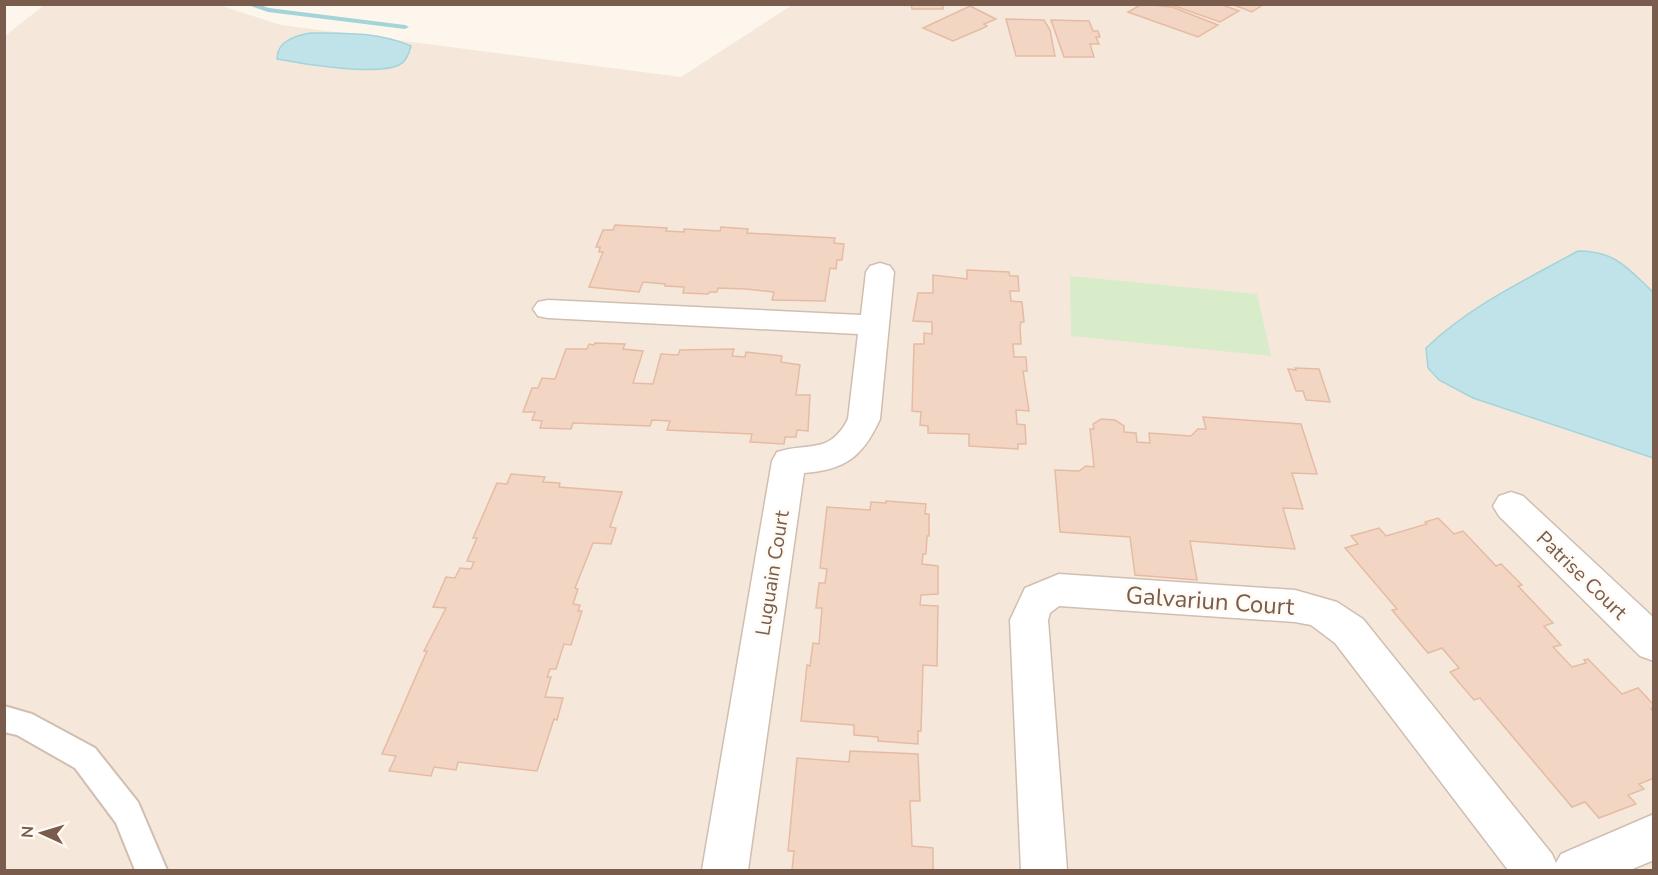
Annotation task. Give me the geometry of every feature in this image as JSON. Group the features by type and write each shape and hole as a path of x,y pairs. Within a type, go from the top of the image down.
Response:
{"street":[{"name":"Luguain Court","path":"725,870 789,461 815,462 833,457 849,445 859,430 864,419 880,272"},
{"path":"548,309 874,325"},
{"name":"Patrise Court","path":"1511,506 1653,644"},
{"name":"Galvariun Court","path":"1044,870 1029,620 1033,604 1043,595 1059,590 1295,606 1320,610 1349,631 1536,870"},
{"path":"1576,870 1653,837"}],"lane":[{"path":"4,718 22,723 85,758 127,813 151,870"}],"shaded area":[{"path":"44,5 219,5 281,25 681,77 792,5 1653,5 1653,870 5,870 5,36"}],"green space":[{"path":"1070,276 1257,294 1271,356 1071,336"}],"water":[{"path":"310,33 374,36 411,46 404,62 388,68 339,68 277,59 280,48 288,40"},
{"path":"1578,251 1602,254 1612,258 1628,268 1653,292 1653,458 1473,398 1439,380 1428,368 1426,348 1443,333 1479,306"}],"building":[{"path":"911,4 943,4 943,9 912,9"},
{"path":"1142,4 1172,7 1218,25 1198,37 1128,12"},
{"path":"1169,4 1220,4 1239,11 1220,22"},
{"path":"1231,4 1264,4 1252,12"},
{"path":"970,6 996,19 984,24 987,26 953,41 923,28"},
{"path":"1006,19 1044,20 1050,30 1055,56 1016,56"},
{"path":"1051,20 1089,21 1093,31 1098,31 1100,37 1096,37 1099,44 1090,44 1094,57 1064,57"},
{"path":"615,225 667,228 666,231 684,232 684,229 720,231 721,227 748,229 747,233 835,238 834,243 844,244 842,260 837,260 836,269 830,268 825,301 772,300 774,292 746,289 718,288 717,292 708,294 683,293 684,287 643,282 639,292 589,287 603,252 599,252 600,247 596,247 603,230 613,230"},
{"path":"967,270 1009,272 1010,276 1018,276 1019,291 1010,291 1011,301 1022,302 1024,322 1021,322 1020,326 1021,344 1013,344 1014,357 1026,357 1027,371 1023,371 1029,411 1016,410 1017,424 1025,425 1026,444 1018,444 1018,449 969,446 969,434 928,433 928,426 920,425 921,412 912,411 914,344 924,344 924,333 932,334 932,322 913,321 918,293 933,293 933,275 967,279"},
{"path":"595,343 625,344 623,349 643,351 633,383 653,384 661,354 678,355 680,350 734,349 732,356 745,357 746,352 782,356 781,362 800,365 796,395 810,395 808,431 797,430 796,437 785,437 784,444 750,442 752,434 667,430 670,421 652,420 650,426 573,423 571,429 540,428 542,421 532,420 535,412 523,412 532,388 538,388 542,378 555,379 566,349 587,349 589,344 594,345"},
{"path":"1295,368 1319,369 1330,402 1306,400 1303,391 1296,391 1288,369 1296,370"},
{"path":"1203,417 1301,424 1317,474 1292,473 1303,509 1283,508 1295,549 1190,541 1197,580 1135,575 1130,537 1060,532 1055,470 1079,471 1086,466 1094,467 1090,429 1094,429 1093,424 1101,419 1115,420 1124,426 1124,432 1136,433 1137,442 1150,443 1149,433 1191,436 1198,429 1206,429"},
{"path":"511,474 545,477 543,482 560,483 559,487 622,492 610,527 616,528 611,544 593,543 575,588 578,589 573,604 580,605 578,611 582,611 571,645 564,644 556,669 550,669 547,677 551,677 545,697 563,698 537,771 458,762 456,770 434,767 431,776 389,771 396,756 382,754 427,651 424,651 446,608 433,607 446,577 455,578 460,568 471,569 474,562 467,561 477,538 473,538 497,483 507,484"},
{"path":"886,501 926,504 925,514 929,514 929,536 927,536 926,554 923,554 922,564 938,566 938,594 921,595 920,605 938,606 937,666 923,665 921,731 918,731 918,744 878,741 878,737 854,735 854,725 801,721 807,665 810,666 813,643 819,644 822,608 816,608 819,583 825,583 827,569 820,568 827,507 870,510 871,502 886,503"},
{"path":"1438,518 1454,534 1463,531 1496,566 1501,564 1522,585 1518,586 1553,623 1544,626 1561,645 1553,647 1572,667 1586,663 1584,660 1588,659 1622,694 1638,688 1654,705 1651,709 1654,712 1654,778 1639,784 1644,789 1628,795 1636,804 1599,818 1585,802 1572,807 1480,698 1474,700 1450,672 1459,668 1442,648 1428,653 1392,610 1397,609 1345,548 1358,544 1351,536 1379,528 1386,536 1427,524 1425,522"},
{"path":"850,751 918,754 920,801 910,801 912,846 933,848 933,870 792,870 794,851 788,851 797,758 849,762"}],"waterway":[{"path":"248,4 268,10 405,27"}]}
